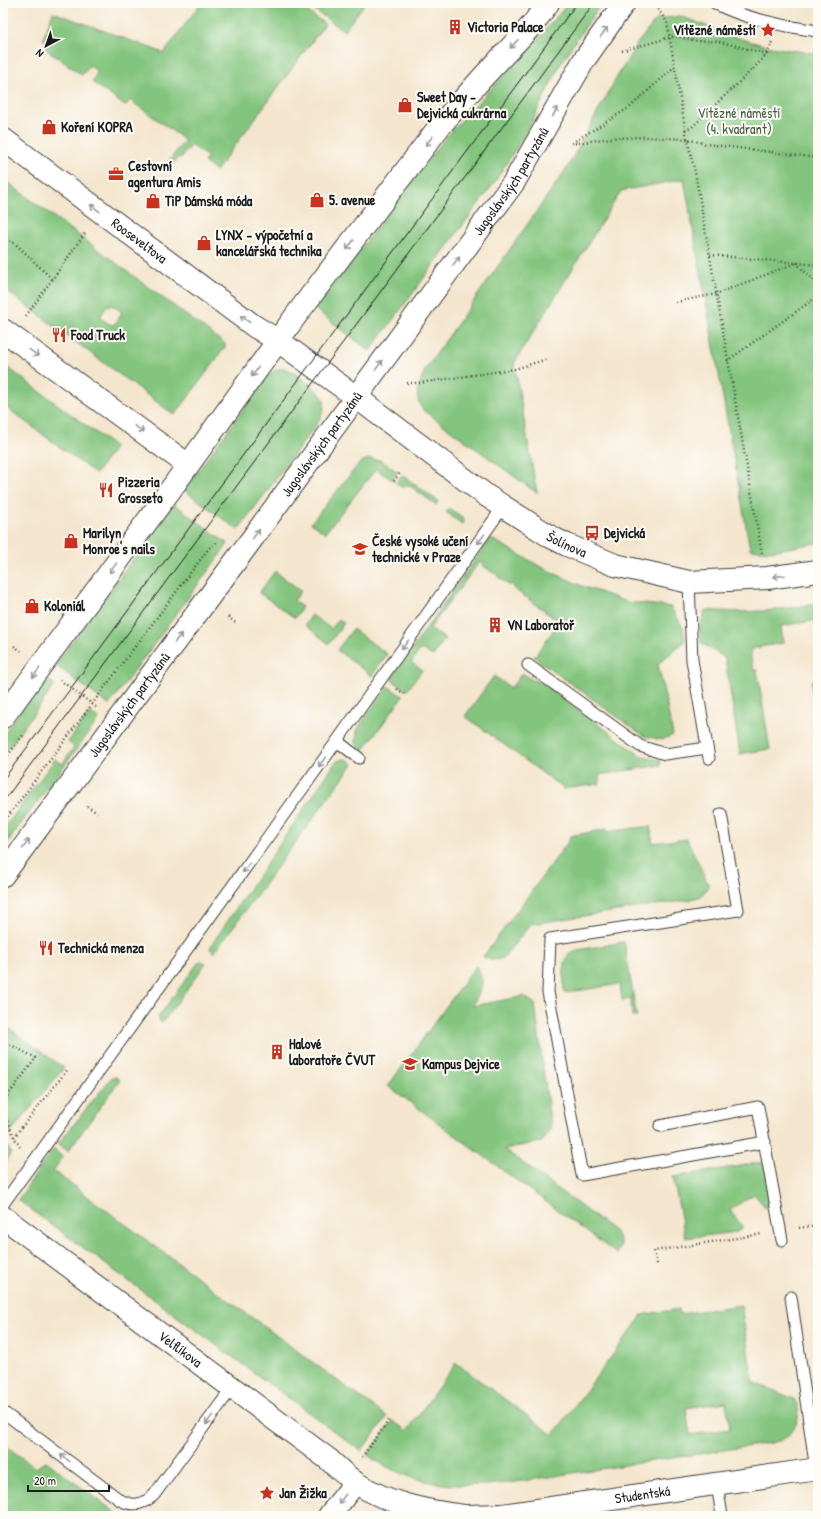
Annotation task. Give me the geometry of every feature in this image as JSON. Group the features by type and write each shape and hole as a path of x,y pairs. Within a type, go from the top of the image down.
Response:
{"street":[{"path":"3,717 188,465 277,340 440,127 533,24 548,3"},
{"name":"Jugoslávských partyzánů","path":"3,876 514,182 584,60 624,3"},
{"name":"Rooseveltova","path":"3,139 254,326 277,340 356,397"},
{"path":"7,333 188,465"},
{"name":"Šolínova","path":"356,397 503,507 562,542 615,565 689,582 767,578 818,571"},
{"name":"Velflíkova","path":"3,1217 328,1459 355,1482 386,1499 407,1506 432,1512 464,1516"},
{"name":"Studentská","path":"468,1516 502,1515 817,1469"},
{"path":"330,1516 355,1482"}],"lane":[{"path":"715,3 728,10 742,14 795,28 818,31"},
{"path":"3,1204 337,741 503,507"},
{"path":"528,665 640,746 666,754 708,753 692,660 689,582"},
{"path":"337,741 359,758"},
{"path":"721,814 738,910 550,939 548,992 582,1175 765,1142"},
{"path":"660,1126 758,1107 781,1235"},
{"path":"791,1298 817,1469"},
{"path":"3,1412 120,1500 126,1503 139,1504 147,1501 154,1495 232,1388"},
{"path":"717,1484 722,1516"}],"path":[{"path":"656,6 667,22 685,130 695,172 727,361 767,578"},
{"path":"620,52 675,36 697,41 717,41 767,54"},
{"path":"685,130 692,127 754,68 767,54 773,40"},
{"path":"674,67 630,107 571,144 610,138 638,137 687,139 706,144 818,158"},
{"path":"7,333 53,280 100,212"},
{"path":"3,236 18,246 53,280"},
{"path":"710,255 818,265"},
{"path":"796,263 818,284"},
{"path":"676,302 716,294 796,263"},
{"path":"727,361 818,296"},
{"path":"407,383 419,383 515,369 547,359"},
{"path":"394,481 400,473"},
{"path":"3,823 209,548 220,539"},
{"path":"228,617 237,624"},
{"path":"14,646 116,722"},
{"path":"87,806 97,813"},
{"path":"3,1041 36,1058 3,1102"},
{"path":"3,1110 14,1137 68,1069"},
{"path":"657,1264 654,1251 781,1235 818,1225"},
{"path":"361,1459 390,1419"}],"green space":[{"path":"201,3 296,3 325,24 216,171 204,162 208,157 191,145 181,158 178,157 173,164 169,161 185,140 130,100 125,106 92,82 97,73 94,68 89,67 82,75 46,49 47,43 43,39 53,12 164,53"},
{"path":"305,3 365,3 344,31"},
{"path":"568,3 602,3 559,67 527,131 494,183 370,351 315,309 442,142 538,39"},
{"name":"Vítězné náměstí (4. kvadrant)","path":"680,16 741,39 771,47 818,54 818,543 770,551 750,549 684,179 621,191 514,363 537,493 423,410 418,400 419,385 425,370 567,168 617,77 639,41 657,19"},
{"path":"3,179 225,344 225,347 176,414 173,414 3,288","holes":["111,305 121,311 121,315 115,324 111,325 102,319 101,315 107,306"]},
{"path":"3,364 115,447 96,474 3,405"},
{"path":"283,368 295,373 321,395 324,400 323,411 316,425 238,530 184,490 268,376 275,370"},
{"path":"369,459 380,460 398,472 392,480 376,469 325,533 311,523 358,465"},
{"path":"402,475 438,501 436,505 410,486 405,485 403,488 396,483"},
{"path":"174,504 228,544 109,705 55,665"},
{"path":"449,508 465,519 462,524 446,512"},
{"path":"490,538 543,568 582,586 627,602 671,607 683,628 685,641 658,664 673,735 662,740 644,736 534,657 560,621 528,599 528,596 526,598 513,588 514,586 512,584 510,586 497,576 498,574 495,574 482,565 483,563 480,561 430,628 445,639 433,656 421,649 411,662 422,670 407,691 391,679"},
{"path":"275,571 301,591 294,601 302,607 295,618 259,593"},
{"path":"818,604 818,620 781,626 783,643 750,650 753,670 757,670 770,749 740,754 725,658 701,643 700,627 705,610 737,612 765,611"},
{"path":"312,615 331,629 339,619 344,623 329,644 305,625"},
{"path":"353,629 387,654 372,676 337,650"},
{"path":"522,673 534,681 538,680 637,753 647,758 660,760 661,765 599,775 600,784 562,789 563,788 465,716 494,676 511,688"},
{"path":"45,678 55,685 3,755 3,735"},
{"path":"818,680 818,736 811,681"},
{"path":"387,686 403,696 363,751 358,747 356,742 357,730"},
{"path":"90,712 99,719 3,848 3,830 55,759 62,764 74,747 68,742"},
{"path":"344,759 353,764 214,953 210,949 212,944 335,763"},
{"path":"650,826 653,843 687,839 709,886 701,896 689,900 531,924 503,958 493,960 483,957 571,838 569,837 570,836 607,829 607,832"},
{"path":"624,942 637,1017 632,1017 631,999 622,1000 620,984 564,993 565,965 568,955 572,951"},
{"path":"202,961 206,963 162,1023 159,1020 159,1016 198,963"},
{"path":"476,966 480,972 482,982 480,991 473,1006 524,996 535,1004 551,1129 542,1142 504,1149 614,1231 620,1242 620,1248 617,1254 388,1086"},
{"path":"3,1024 64,1068 4,1140 11,1153 3,1169"},
{"path":"112,1077 116,1077 120,1080 68,1151 58,1144"},
{"path":"53,1149 63,1157 53,1171 387,1417 361,1451 18,1200"},
{"path":"764,1162 770,1203 766,1208 754,1194 730,1210 743,1228 737,1232 685,1238 673,1177"},
{"path":"741,1305 753,1382 794,1399 797,1404 797,1421 795,1427 788,1436 782,1440 771,1443 528,1480 477,1485 433,1483 413,1478 385,1466 367,1455 393,1421 407,1431 456,1363 553,1435 641,1315 679,1309 680,1314","holes":["726,1402 730,1429 690,1435 686,1408"]},
{"path":"3,1444 36,1468 46,1461 120,1516 3,1516"}],"tram line":[{"path":"3,780 577,3"},
{"path":"3,802 594,3"}],"place":[{"name":"Victoria Palace","path":"455,27"},
{"name":"Vítězné náměstí","path":"768,30"},
{"name":"Sweet Day - Dejvická cukrárna","path":"405,105"},
{"name":"Koření KOPRA","path":"49,127"},
{"name":"Cestovní agentura Amis","path":"116,174"},
{"name":"5. avenue","path":"317,200"},
{"name":"TiP Dámská móda","path":"153,201"},
{"name":"LYNX - výpočetní a kancelářská technika","path":"204,243"},
{"name":"Food Truck","path":"59,335"},
{"name":"Pizzeria Grosseto","path":"106,490"},
{"name":"Dejvická","path":"592,533"},
{"name":"Marilyn Monroe's nails","path":"71,541"},
{"name":"České vysoké učení technické v Praze","path":"360,549"},
{"name":"Koloniál","path":"32,606"},
{"name":"VN Laboratoř","path":"495,625"},
{"name":"Technická menza","path":"46,948"},
{"name":"Halové laboratoře ČVUT","path":"277,1052"},
{"name":"Kampus Dejvice","path":"410,1064"},
{"name":"Jan Žižka","path":"267,1493"}]}
